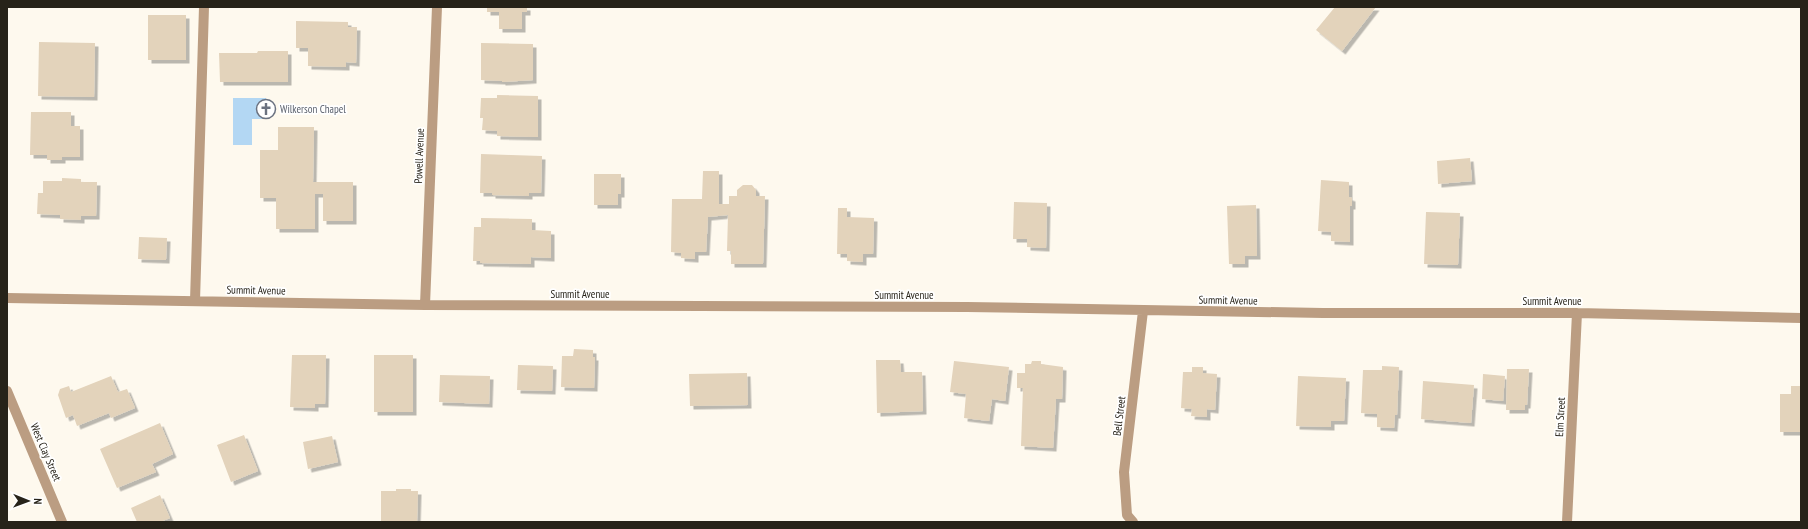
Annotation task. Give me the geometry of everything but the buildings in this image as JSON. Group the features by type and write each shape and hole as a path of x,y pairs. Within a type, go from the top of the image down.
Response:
{"street":[{"path":"195,301 204,7"},
{"name":"Powell Avenue","path":"425,305 437,7"},
{"name":"Summit Avenue","path":"7,298 425,305 953,307 1143,311 1577,313 1801,318"},
{"name":"Bell Street","path":"1133,522 1127,515 1124,472 1143,311"},
{"name":"Elm Street","path":"1567,522 1577,313"},
{"name":"West Clay Street","path":"7,391 62,522"}],"water":[{"path":"233,98 266,98 266,119 252,119 252,145 233,145"}],"place":[{"name":"Wilkerson Chapel","path":"266,109"}]}
